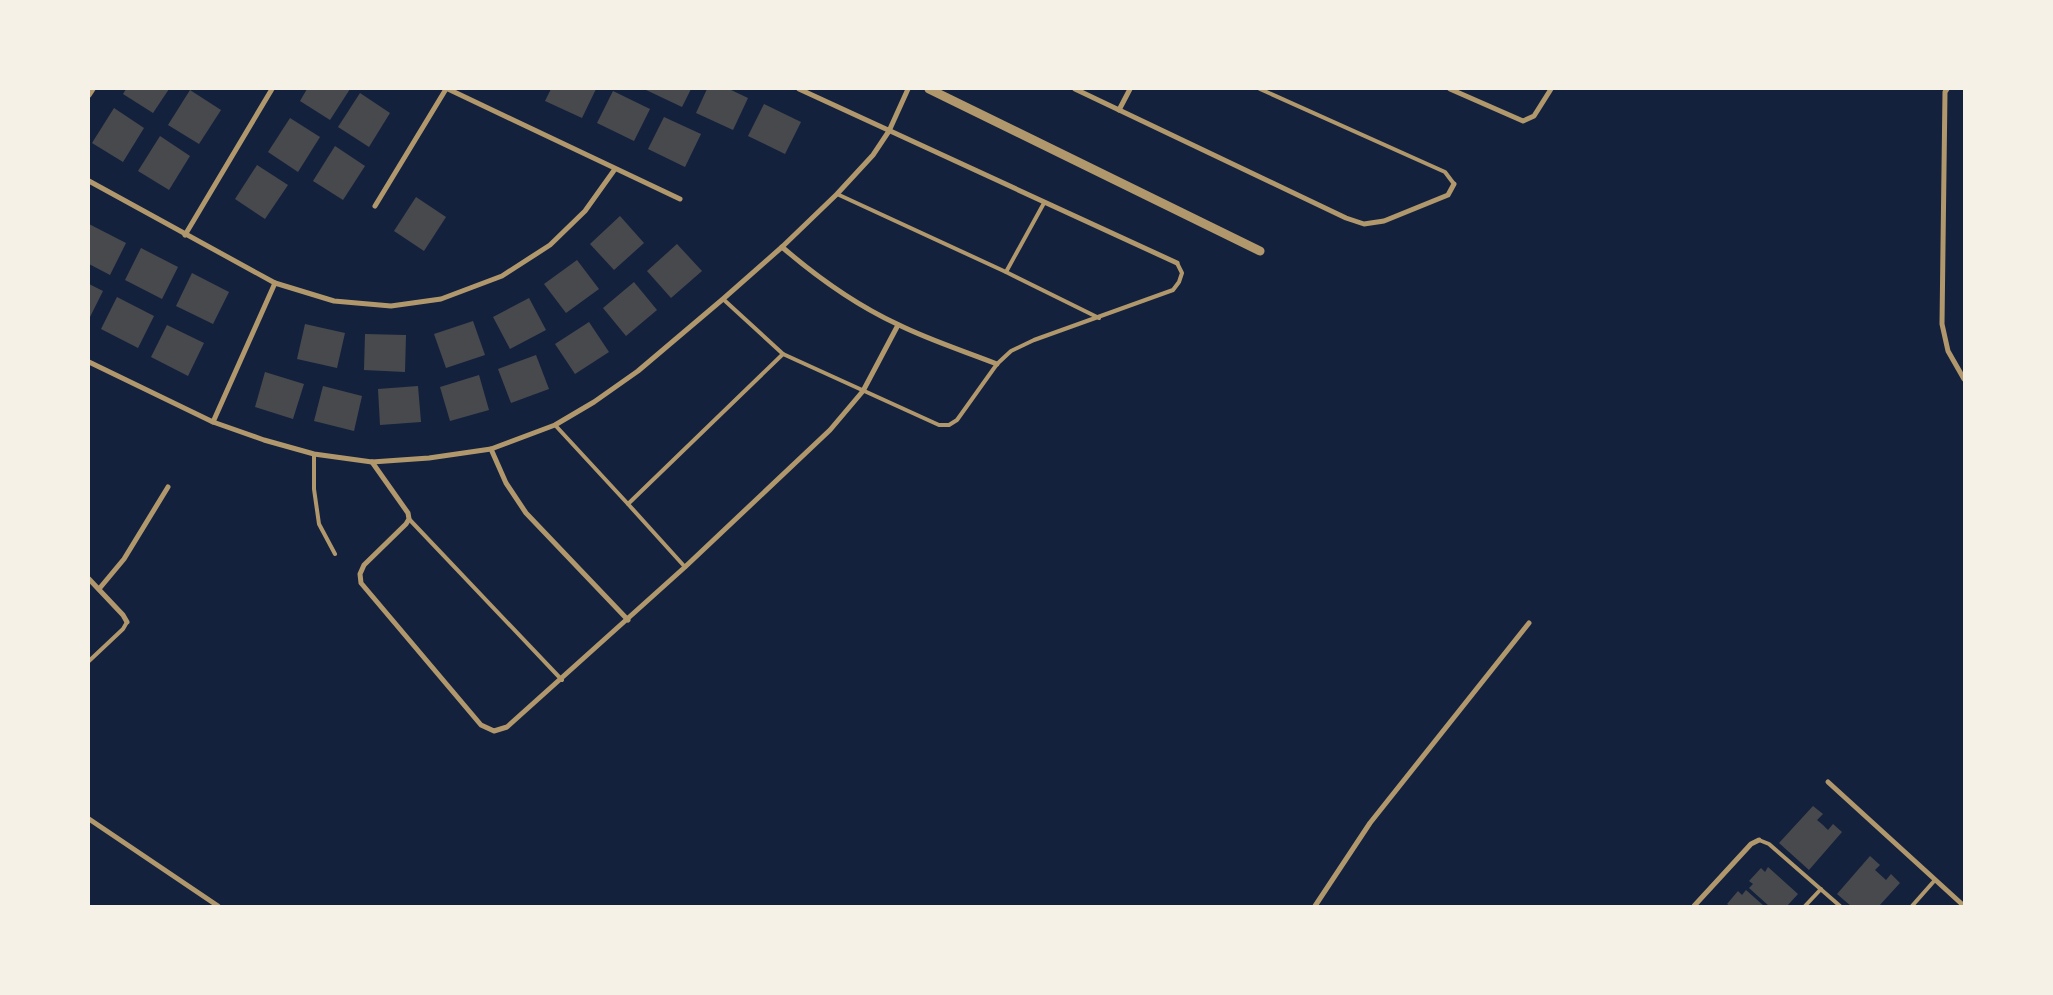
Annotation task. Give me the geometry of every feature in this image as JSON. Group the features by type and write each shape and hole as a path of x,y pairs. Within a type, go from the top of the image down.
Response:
{"street":[{"path":"89,96 93,89"},
{"path":"185,235 272,89"},
{"path":"375,206 447,89 680,199"},
{"path":"799,89 1177,263"},
{"path":"89,362 212,422 264,440 314,454 372,462 429,458 491,448 555,425 594,402 638,370 723,299 782,247 837,194 873,155 889,131 908,89"},
{"path":"929,89 1260,251"},
{"path":"1075,89 1346,218 1364,224 1384,221 1448,195 1454,184"},
{"path":"1119,110 1130,89"},
{"path":"1450,89 1518,120 1529,120 1539,111 1551,89"},
{"path":"1946,91 1942,324 1948,351 1964,379"},
{"path":"89,181 275,283 334,301 391,306 441,299 502,276 550,245 585,211 615,169"},
{"path":"782,247 838,292 898,325 997,364"},
{"path":"212,422 275,283"},
{"path":"372,462 408,513 409,519 364,565 360,574 362,583 481,724 494,731 507,727 562,680 830,430 862,390 898,325"},
{"path":"491,448 506,482 526,513 628,620"},
{"path":"99,589 124,559 168,487"},
{"path":"89,579 123,615 127,622"},
{"path":"1316,906 1370,823 1529,623"},
{"path":"1828,782 1964,906"},
{"path":"89,819 218,906"},
{"path":"1694,906 1751,844 1760,840"}],"lane":[{"path":"1260,89 1445,172 1454,184"},
{"path":"837,194 1006,272 1099,318"},
{"path":"1006,272 1044,203"},
{"path":"723,299 783,354 940,425 949,425 957,420 997,364 1011,352 1034,340 1173,290 1179,282 1182,273 1177,263"},
{"path":"628,504 783,354"},
{"path":"555,425 685,567"},
{"path":"314,454 314,489 319,524 334,554"},
{"path":"409,519 562,680"},
{"path":"89,661 124,629 127,622"},
{"path":"1760,840 1769,844 1840,906"},
{"path":"1912,906 1935,880"},
{"path":"1805,906 1821,889"}],"building":[{"path":"126,89 169,89 153,113 123,94"},
{"path":"307,89 350,89 330,120 300,101"},
{"path":"551,89 596,89 582,118 545,101"},
{"path":"644,89 691,89 682,107"},
{"path":"707,89 729,89 748,98 733,130 696,113"},
{"path":"190,90 221,110 199,144 168,125"},
{"path":"613,91 650,109 634,141 597,123"},
{"path":"360,93 390,113 369,147 338,127"},
{"path":"764,104 801,122 785,154 748,136"},
{"path":"114,108 144,128 123,162 92,143"},
{"path":"664,117 701,134 685,167 648,149"},
{"path":"290,118 320,137 298,172 268,152"},
{"path":"160,136 190,156 169,190 138,171"},
{"path":"335,146 365,166 343,200 313,181"},
{"path":"257,165 288,185 265,219 235,199"},
{"path":"416,197 446,217 424,251 394,231"},
{"path":"620,216 644,243 614,270 590,244"},
{"path":"89,224 126,243 110,275 89,264"},
{"path":"677,244 702,271 671,298 647,271"},
{"path":"141,248 178,267 162,299 125,280"},
{"path":"577,260 599,289 566,313 544,284"},
{"path":"192,273 229,292 213,324 176,306"},
{"path":"634,282 657,310 626,336 603,308"},
{"path":"89,284 103,291 89,319"},
{"path":"117,297 154,316 138,348 101,329"},
{"path":"529,298 546,330 510,349 493,317"},
{"path":"473,321 485,355 446,368 434,334"},
{"path":"589,322 609,352 575,374 555,344"},
{"path":"305,324 345,333 337,368 297,359"},
{"path":"167,325 204,343 188,376 151,357"},
{"path":"365,334 406,335 405,372 364,370"},
{"path":"536,355 549,389 511,403 498,369"},
{"path":"265,372 304,384 293,419 255,407"},
{"path":"479,375 489,410 450,421 440,387"},
{"path":"323,386 362,396 354,431 314,421"},
{"path":"418,386 421,422 380,425 378,389"},
{"path":"1813,806 1823,814 1817,820 1828,830 1833,824 1842,832 1809,870 1779,843"},
{"path":"1870,856 1880,865 1875,870 1886,880 1891,874 1900,883 1879,906 1851,906 1837,894"},
{"path":"1768,867 1798,894 1787,906 1769,906 1749,888 1753,884 1749,881 1761,868 1765,872"},
{"path":"1746,890 1764,906 1730,906 1727,904 1738,891 1742,895"}]}
